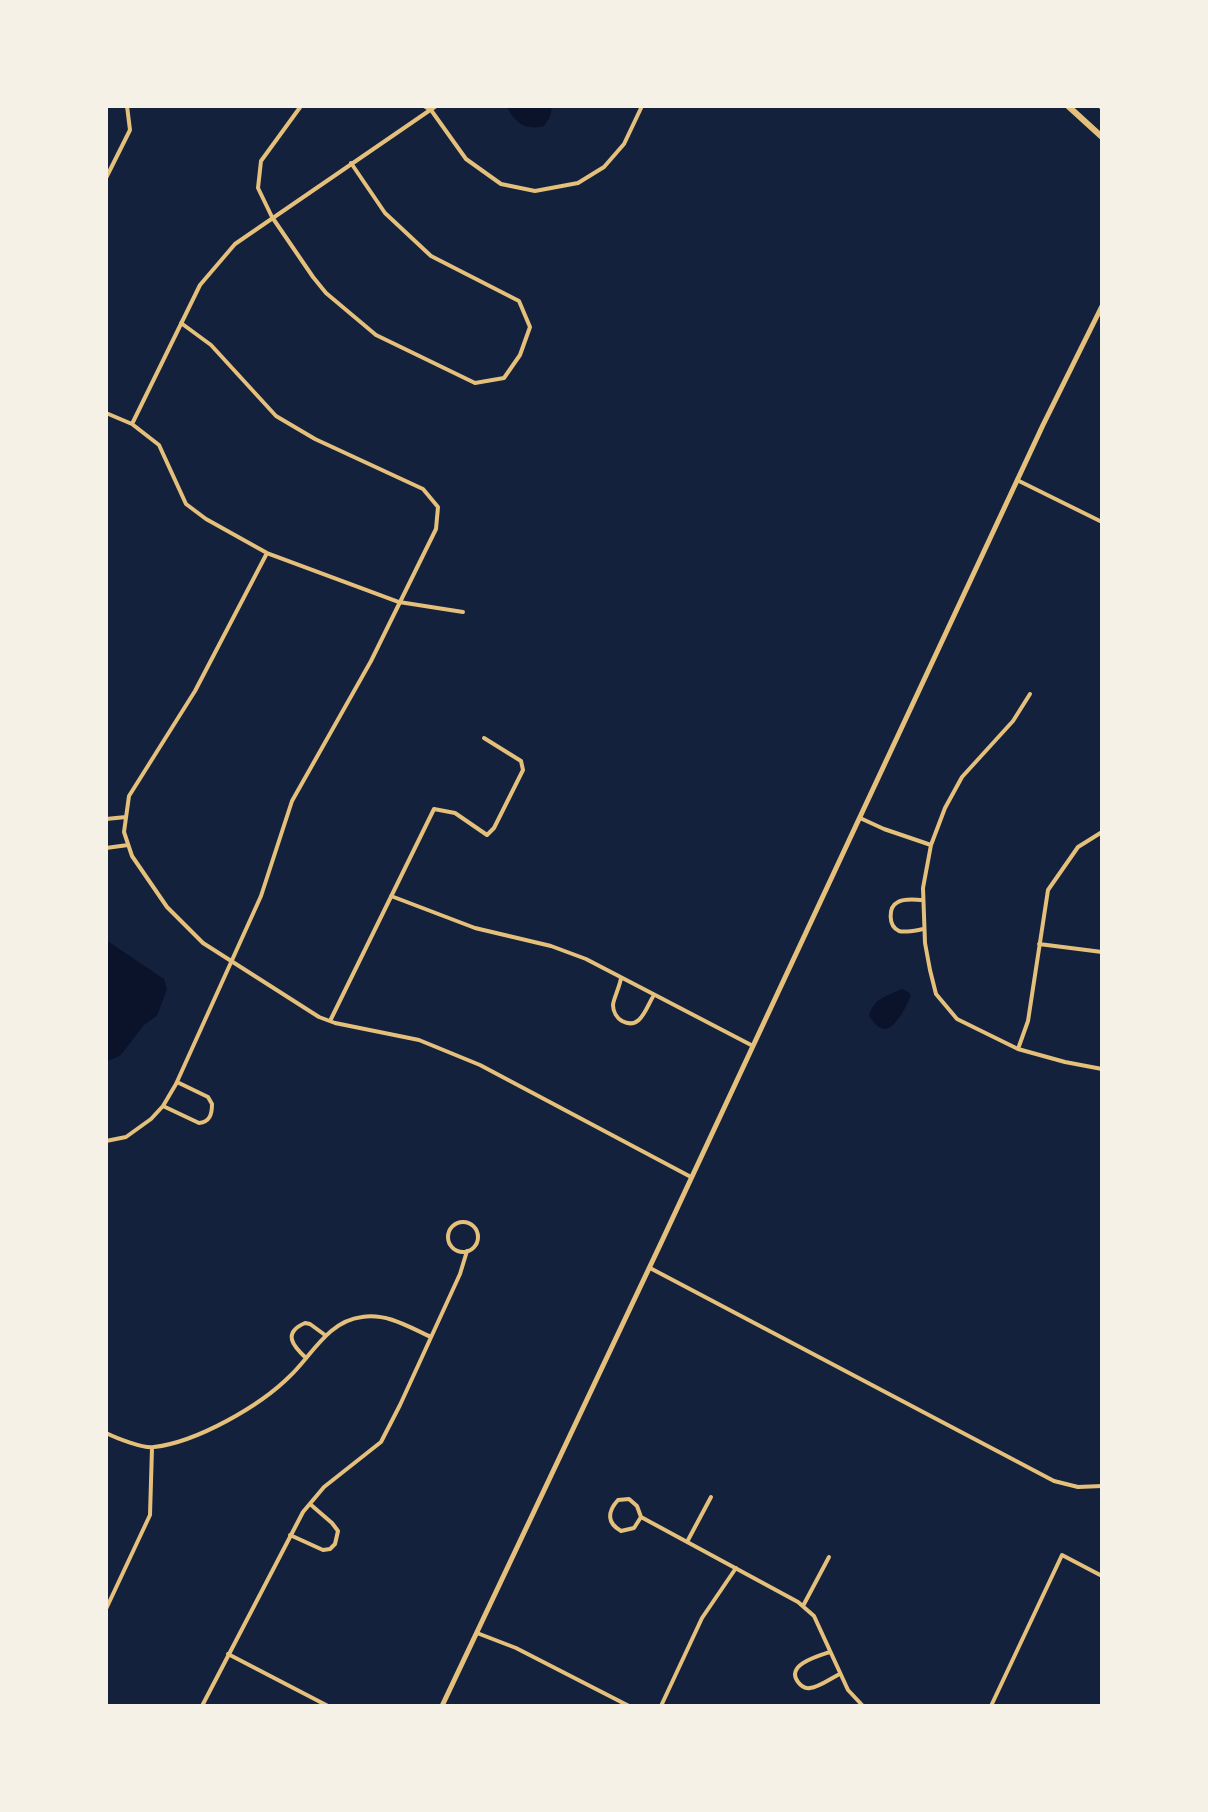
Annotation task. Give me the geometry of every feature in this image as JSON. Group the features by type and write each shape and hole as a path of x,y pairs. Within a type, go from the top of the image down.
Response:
{"main road":[{"path":"1068,106 1101,137"}],"street":[{"path":"106,178 130,130 127,106"},
{"path":"301,106 261,161 258,188 272,217 318,284 376,335 475,383 504,378 520,355 530,327 519,301 431,256 385,213 351,164"},
{"path":"424,106 431,110 466,159 501,184 535,191 578,183 604,167 624,144 642,106"},
{"path":"132,423 200,285 235,244 436,106"},
{"path":"442,1706 650,1268 1017,480 1101,306"},
{"path":"106,1141 126,1137 151,1119 164,1106 177,1082 261,896 292,801 371,661 436,529 438,507 423,489 315,439 276,416 211,345 181,323"},
{"path":"106,413 132,423 159,445 186,504 206,519 267,553 399,602 463,612"},
{"path":"1017,480 1101,522"},
{"path":"267,553 195,692 129,796 124,832 132,856 167,907 203,943 318,1017 419,1040 480,1065 692,1178"},
{"path":"1030,694 1013,721 962,777 945,808 931,845 923,888 924,929 930,970 936,994 953,1016 1018,1049 1101,1069"},
{"path":"330,1021 434,810 455,813 487,835 494,828 523,770 521,761 484,738"},
{"path":"106,819 126,817"},
{"path":"860,818 931,845"},
{"path":"1018,1049 1028,1021 1048,890 1078,847 1101,832"},
{"path":"106,848 128,845"},
{"path":"391,896 475,928 551,946 586,959 753,1046"},
{"path":"923,900 901,901 895,904 891,911 893,926 900,931 924,929"},
{"path":"1039,944 1101,952"},
{"path":"621,978 619,992 613,1002 614,1013 621,1021 632,1024 639,1022 654,995"},
{"path":"164,1106 199,1123 207,1121 211,1116 212,1104 208,1097 177,1082"},
{"path":"202,1706 303,1512 324,1487 381,1442 460,1274 467,1251 477,1242 477,1232 472,1225 458,1222 450,1228 449,1244 457,1251 467,1251"},
{"path":"650,1268 1054,1481 1078,1487 1101,1486"},
{"path":"106,1433 152,1448 194,1436 261,1402 291,1376 325,1335 344,1323 361,1317 381,1317 431,1337"},
{"path":"306,1358 293,1346 291,1336 294,1330 305,1323 325,1335"},
{"path":"106,1609 150,1515 152,1448"},
{"path":"687,1542 711,1497"},
{"path":"641,1517 634,1528 621,1531 613,1526 609,1516 611,1507 618,1500 629,1499 638,1506 641,1517 803,1606 814,1616 848,1690 864,1706"},
{"path":"290,1535 323,1550 330,1549 335,1544 338,1531 310,1504"},
{"path":"991,1706 1062,1555 1101,1576"},
{"path":"803,1606 829,1557"},
{"path":"660,1706 702,1618 736,1568"},
{"path":"477,1633 516,1648 629,1706"},
{"path":"830,1652 805,1661 795,1672 796,1679 806,1688 812,1688 840,1674"},
{"path":"228,1654 328,1706"}],"water":[{"path":"507,107 552,107 550,117 544,126 531,127 517,121"},
{"path":"106,938 164,979 167,989 157,1016 144,1025 120,1056 107,1061"},
{"path":"901,989 911,995 904,1010 897,1021 888,1028 879,1027 869,1016 871,1010 881,998"}]}
